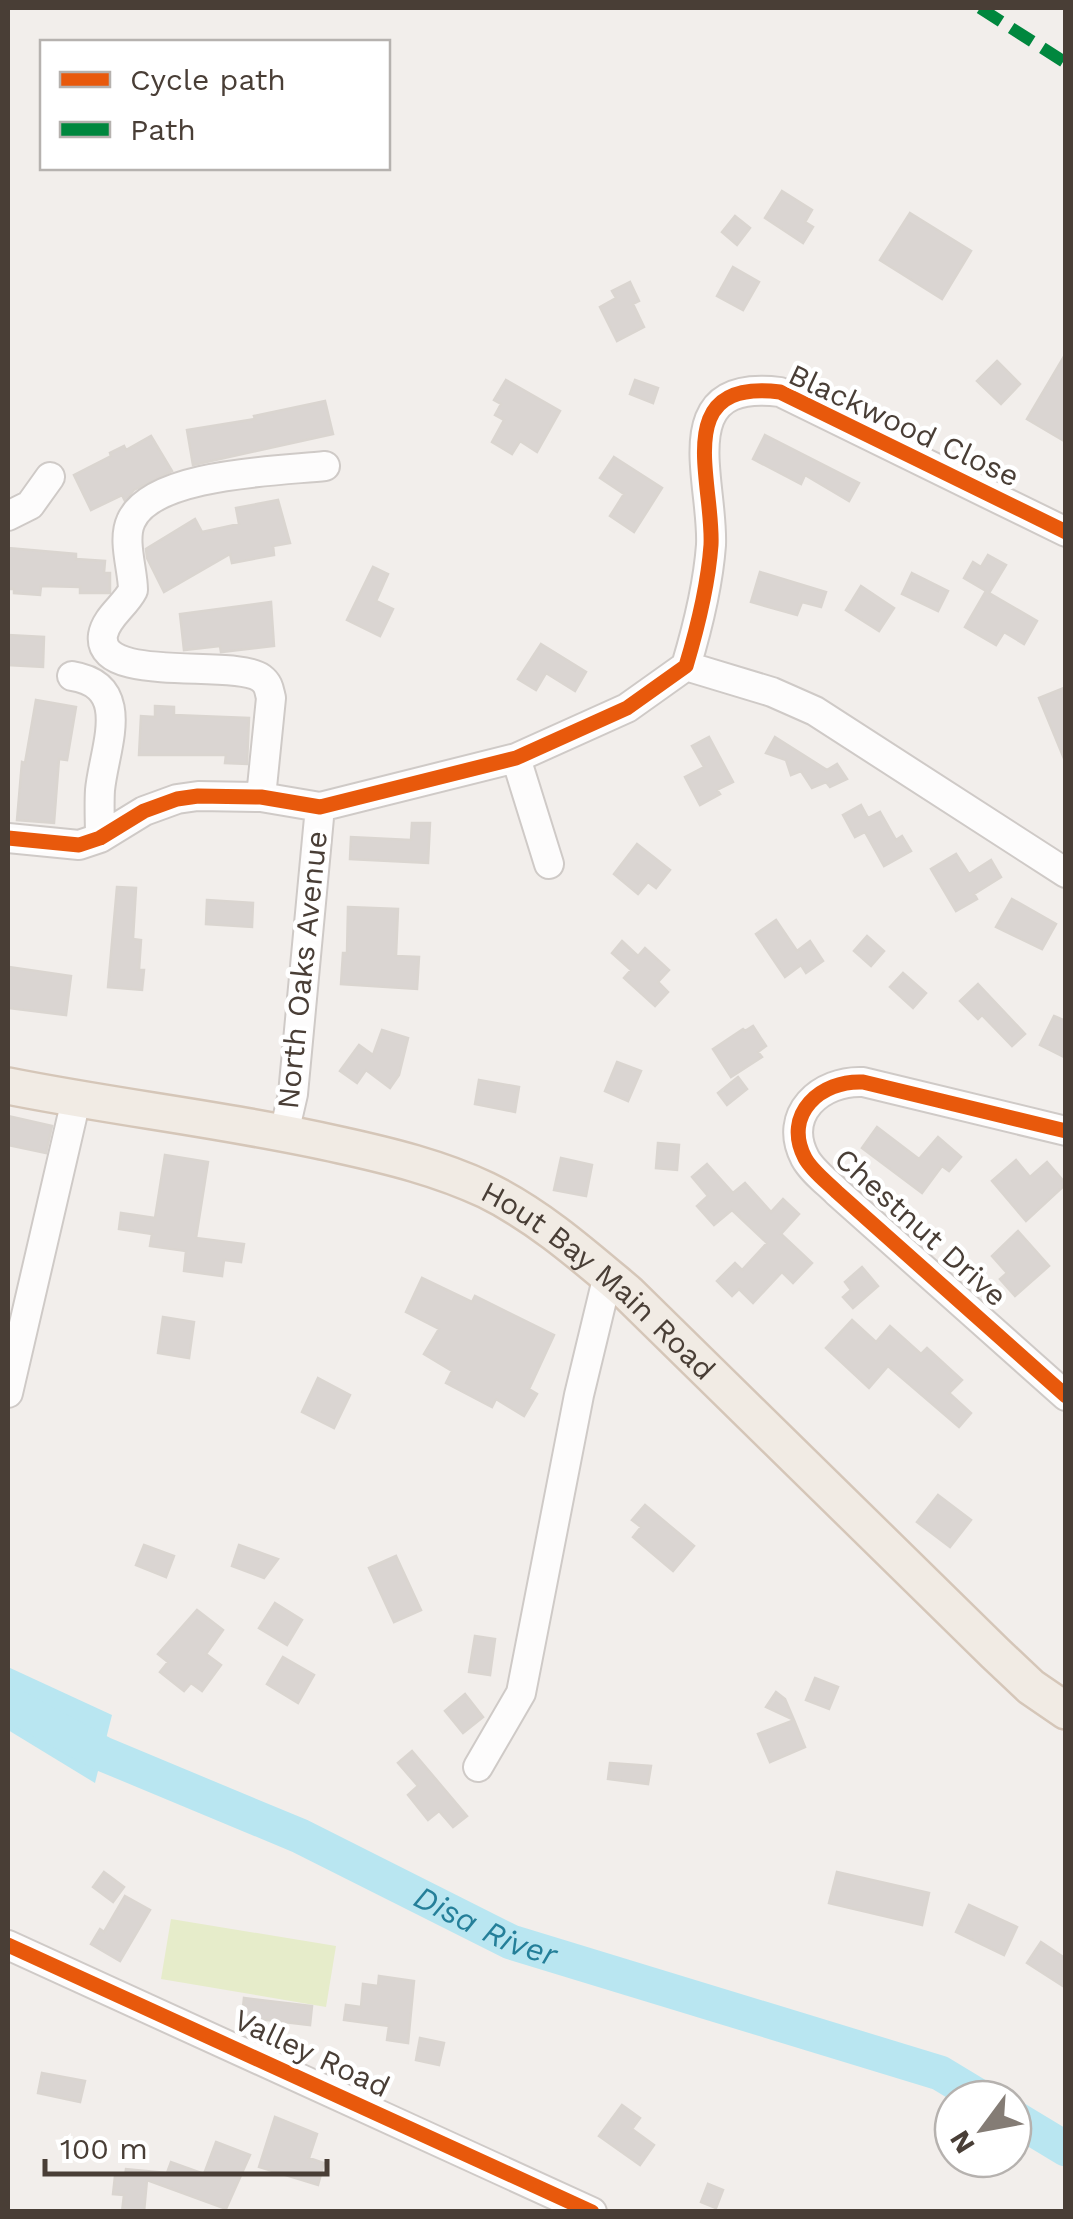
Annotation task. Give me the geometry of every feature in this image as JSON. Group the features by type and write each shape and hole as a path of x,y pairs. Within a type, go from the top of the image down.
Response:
{"main road":[{"name":"Hout Bay Main Road","path":"8,1086 284,1132 412,1162 485,1190 570,1242 608,1276 704,1364 995,1654 1066,1712"}],"street":[{"name":"Blackwood Close","path":"686,666 709,569 704,430 718,407 750,390 780,392 1066,532"},
{"path":"261,798 271,698 268,685 240,670 150,666 117,660 106,650 102,637 133,590 128,534 130,522 146,504 203,480 326,466"},
{"path":"8,516 30,504 50,478"},
{"path":"320,807 516,758 627,708 686,666 772,692 815,711 1066,873"},
{"path":"72,676 94,682 112,710 100,792 100,838"},
{"path":"516,758 549,864"},
{"name":"North Oaks Avenue","path":"8,838 79,845 100,838 144,811 198,796 261,798 320,807 294,1094 284,1132"},
{"name":"Chestnut Drive","path":"1066,1132 898,1090 847,1082 834,1084 815,1096 800,1124 800,1143 806,1159 838,1192 1066,1396"},
{"path":"8,1393 76,1100"},
{"path":"478,1767 521,1692 579,1396 608,1276"},
{"name":"Valley Road","path":"8,1945 592,2212"}],"green space":[{"path":"171,1919 336,1946 326,2007 161,1979"}],"water":[{"path":"8,1667 112,1715 95,1783 8,1730"}],"building":[{"path":"782,191 812,210 805,222 813,227 803,243 765,218"},
{"path":"910,213 971,251 942,299 880,260"},
{"path":"735,216 750,228 737,245 722,232"},
{"path":"733,267 759,282 743,310 717,296"},
{"path":"630,282 639,301 633,304 644,327 617,341 600,307 616,298 612,291"},
{"path":"1066,353 1066,442 1027,419"},
{"path":"997,361 1020,384 1001,404 977,381"},
{"path":"506,380 560,411 537,452 520,441 512,454 492,442 504,420 495,415 501,404 494,400"},
{"path":"635,380 658,388 653,403 630,394"},
{"path":"325,401 333,434 193,465 187,430 255,419 254,416"},
{"path":"765,435 859,483 849,501 805,475 801,484 753,459"},
{"path":"151,436 172,471 134,490 125,501 122,495 91,510 74,475 111,456 110,453 124,446 126,450"},
{"path":"614,457 662,488 634,532 610,516 624,494 600,478"},
{"path":"278,500 290,543 273,546 274,555 232,563 230,554 164,592 146,549 195,519 202,532 239,524 236,508"},
{"path":"8,548 76,554 76,559 105,561 104,573 110,573 110,593 80,593 80,587 41,586 40,595 14,593 14,589 8,589"},
{"path":"988,555 1006,565 989,593 1037,621 1024,644 1004,632 996,645 965,627 986,591 964,578 973,562 981,567"},
{"path":"373,567 388,574 376,601 393,609 380,636 347,620"},
{"path":"760,572 826,592 821,607 802,602 797,615 751,602"},
{"path":"912,573 948,591 938,611 902,594"},
{"path":"861,586 894,608 879,631 846,610"},
{"path":"271,602 274,646 221,652 220,646 184,650 180,614"},
{"path":"8,635 44,637 43,667 8,665"},
{"path":"541,644 586,672 575,691 546,673 536,690 518,679"},
{"path":"1066,687 1066,761 1065,761 1039,698"},
{"path":"36,700 76,707 67,760 59,759 54,823 17,820 22,762 25,763"},
{"path":"155,706 174,707 174,715 249,718 247,764 225,763 226,755 139,755 141,716 155,717"},
{"path":"709,737 733,782 700,805 685,777 704,767 692,746"},
{"path":"775,737 827,770 837,764 847,779 830,787 826,782 812,788 801,771 791,775 786,760 766,753"},
{"path":"861,805 868,818 880,812 896,840 902,836 911,851 884,866 865,832 855,837 843,815"},
{"path":"412,823 430,823 428,863 350,859 351,837 411,840"},
{"path":"637,844 670,870 656,888 648,882 638,894 614,874"},
{"path":"956,854 969,874 991,860 1001,877 974,894 977,899 956,911 931,869"},
{"path":"117,887 136,888 133,939 141,940 142,990 108,987"},
{"path":"1012,899 1056,924 1042,949 996,927"},
{"path":"207,900 253,903 252,927 206,924"},
{"path":"348,907 398,909 396,956 419,957 417,989 341,984 343,953 347,953"},
{"path":"776,920 797,951 810,941 823,961 806,973 801,965 785,977 756,934"},
{"path":"867,936 884,951 871,966 854,951"},
{"path":"622,941 638,956 645,948 669,970 658,982 668,992 655,1006 624,978 631,970 612,953"},
{"path":"9,967 71,976 66,1015 8,1008"},
{"path":"903,973 926,993 913,1008 890,987"},
{"path":"978,984 1025,1034 1012,1046 982,1015 978,1019 960,1001"},
{"path":"1054,1016 1066,1021 1066,1058 1040,1045"},
{"path":"753,1026 766,1046 758,1052 762,1057 731,1077 713,1049"},
{"path":"382,1030 408,1038 399,1075 390,1088 366,1070 357,1083 340,1071 359,1045 373,1055"},
{"path":"617,1062 641,1071 628,1101 605,1091"},
{"path":"738,1077 747,1089 727,1105 718,1093"},
{"path":"479,1080 519,1087 515,1112 475,1104"},
{"path":"8,1116 52,1126 46,1153 8,1145"},
{"path":"877,1127 919,1159 938,1137 961,1157 949,1171 942,1166 922,1193 862,1148"},
{"path":"658,1143 679,1145 677,1170 656,1168"},
{"path":"165,1155 208,1162 196,1238 244,1244 241,1262 224,1260 222,1276 184,1271 186,1251 150,1246 152,1234 119,1229 121,1213 155,1218"},
{"path":"561,1158 592,1165 586,1196 554,1190"},
{"path":"1016,1160 1030,1177 1047,1162 1066,1184 1026,1221 992,1181"},
{"path":"707,1164 733,1193 745,1183 771,1212 783,1199 799,1214 781,1234 812,1263 793,1283 782,1272 753,1303 739,1289 732,1296 717,1281 735,1263 742,1270 767,1243 732,1210 714,1225 697,1206 708,1196 692,1177"},
{"path":"1018,1231 1049,1266 1015,1296 1000,1279 1007,1273 992,1256"},
{"path":"862,1267 878,1286 853,1308 843,1297 851,1290 845,1282"},
{"path":"422,1278 472,1302 475,1296 554,1335 529,1389 537,1394 524,1416 496,1399 492,1407 446,1383 452,1371 424,1354 439,1329 406,1312"},
{"path":"163,1317 194,1322 189,1358 158,1353"},
{"path":"852,1320 876,1342 890,1326 921,1354 927,1348 962,1380 949,1393 971,1413 959,1427 888,1366 869,1388 826,1348"},
{"path":"318,1378 350,1395 334,1428 302,1412"},
{"path":"938,1495 971,1520 950,1547 917,1522"},
{"path":"645,1505 694,1546 673,1571 633,1537 641,1527 632,1520"},
{"path":"144,1545 174,1556 166,1577 136,1565"},
{"path":"239,1545 278,1559 264,1578 232,1566"},
{"path":"396,1556 421,1610 394,1622 369,1568"},
{"path":"275,1603 302,1620 287,1645 259,1628"},
{"path":"197,1610 223,1630 206,1654 221,1665 202,1691 191,1683 184,1691 160,1672 168,1662 158,1654"},
{"path":"475,1636 495,1639 490,1675 469,1672"},
{"path":"283,1657 314,1675 298,1703 267,1684"},
{"path":"815,1678 838,1687 829,1709 806,1700"},
{"path":"776,1692 785,1699 794,1720 766,1707"},
{"path":"465,1694 483,1717 463,1733 445,1711"},
{"path":"794,1720 805,1747 770,1762 758,1734"},
{"path":"412,1751 467,1816 453,1827 439,1811 428,1820 408,1795 418,1786 398,1763"},
{"path":"610,1763 651,1766 648,1784 608,1779"},
{"path":"104,1872 124,1887 113,1902 93,1887"},
{"path":"837,1872 929,1893 922,1925 829,1903"},
{"path":"125,1896 150,1910 120,1961 91,1944 100,1929 104,1932"},
{"path":"969,1905 1017,1927 1004,1955 956,1932"},
{"path":"1041,1942 1066,1959 1066,1988 1027,1963"},
{"path":"379,1976 414,1981 408,2043 387,2040 389,2026 344,2020 346,2005 361,2007 363,1984 378,1986"},
{"path":"244,1998 312,2006 310,2025 242,2017"},
{"path":"420,2038 444,2043 439,2065 416,2060"},
{"path":"42,2073 85,2081 80,2102 38,2093"},
{"path":"622,2105 640,2118 632,2129 654,2145 640,2165 599,2136"},
{"path":"275,2117 317,2134 309,2158 324,2163 318,2185 259,2167"},
{"path":"216,2142 250,2155 226,2209 147,2180 144,2212 122,2212 124,2195 113,2194 115,2176 125,2176 126,2169 167,2173 171,2162 204,2174"},
{"path":"708,2184 723,2190 716,2208 701,2202"}],"waterway":[{"name":"Disa River","path":"8,1703 103,1754 300,1836 511,1942 950,2079"},
{"name":"Disa River","path":"1033,2129 1066,2149"}],"marked path":[{"path":"980,8 1066,63"}],"cycle path":[{"path":"8,838 79,845 100,838 144,811 198,796 261,797 320,807 516,758 627,708 686,666 702,606 711,545 705,440 710,418 723,401 745,392 780,392 1066,532"},
{"path":"1066,1131 863,1082 833,1087 820,1094 802,1114 798,1127 805,1158 816,1172 1066,1396"},
{"path":"8,1945 592,2212"}]}
